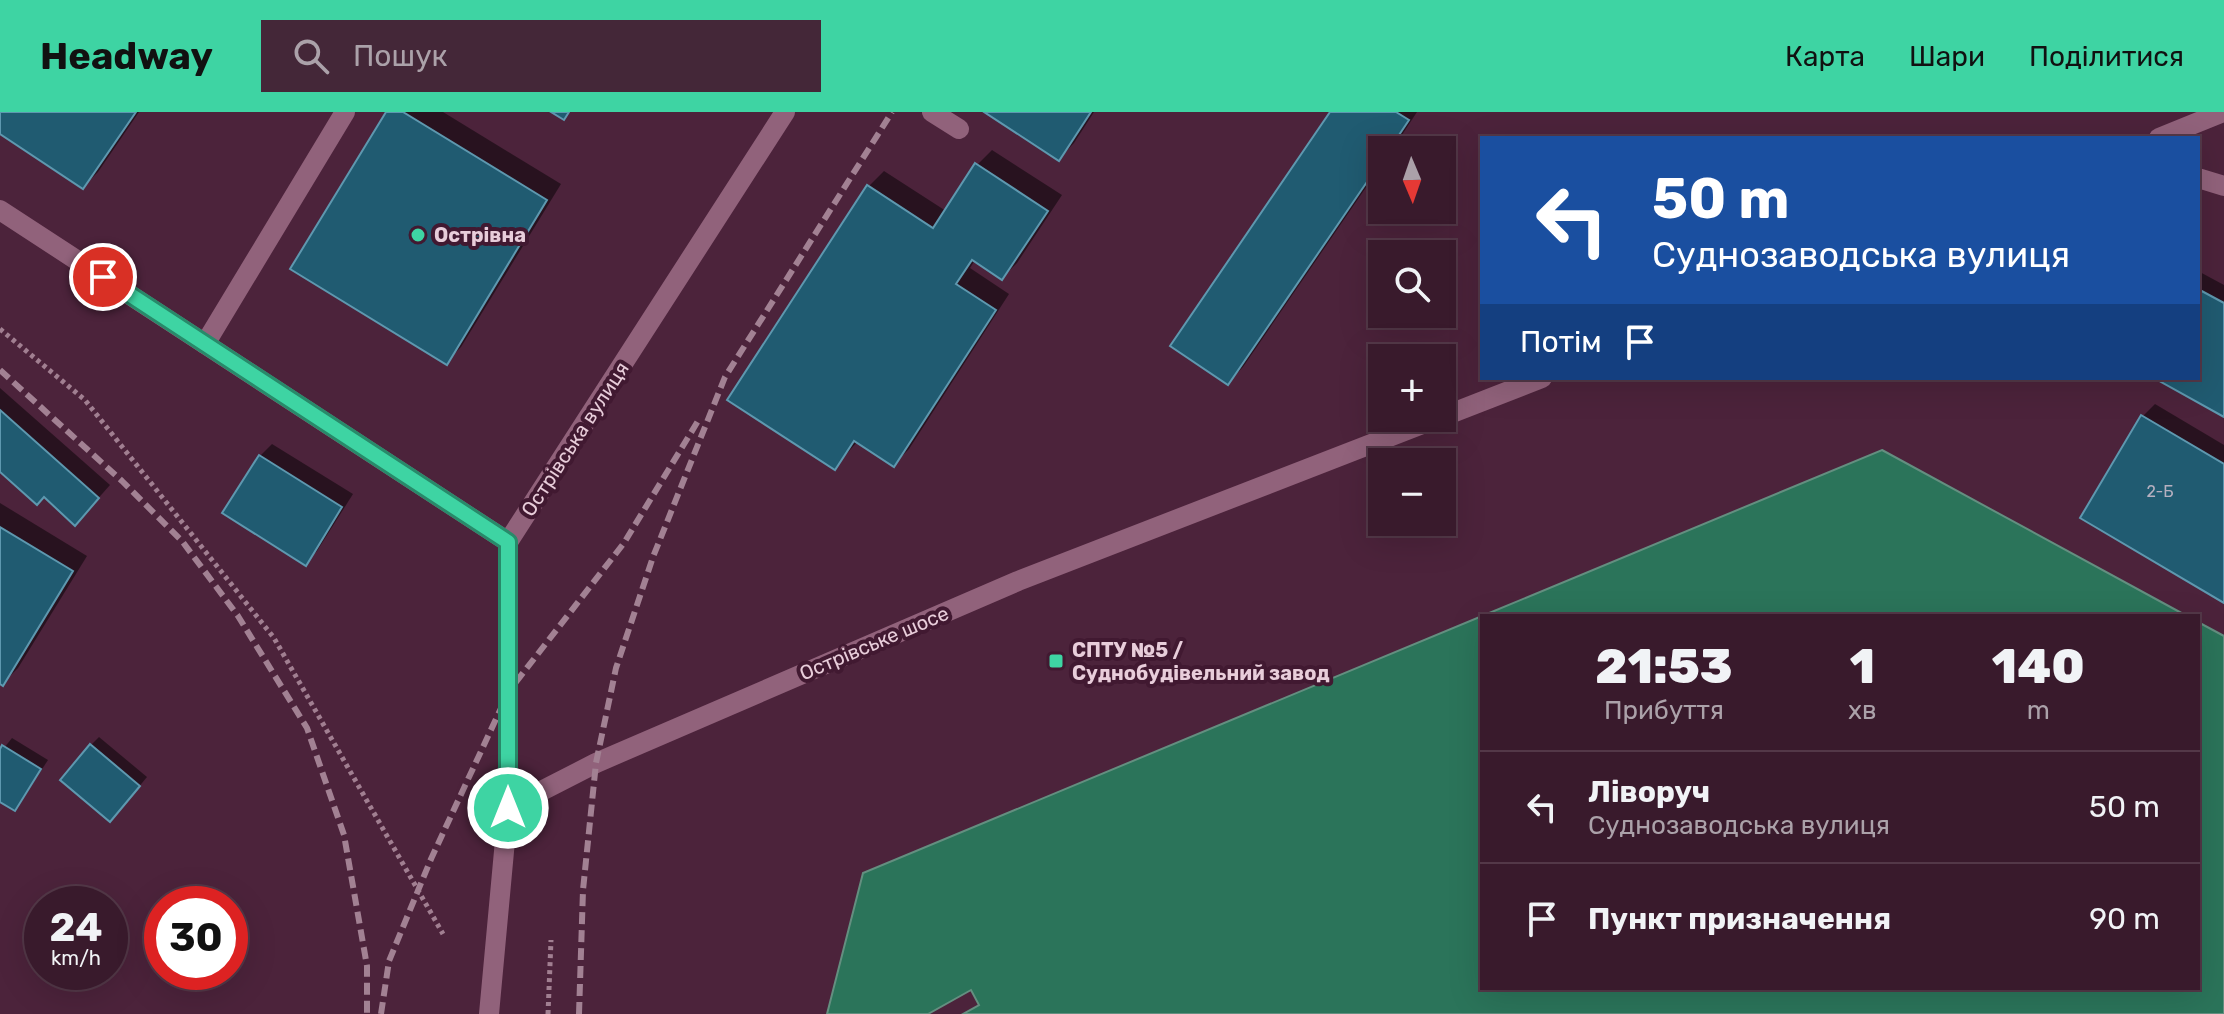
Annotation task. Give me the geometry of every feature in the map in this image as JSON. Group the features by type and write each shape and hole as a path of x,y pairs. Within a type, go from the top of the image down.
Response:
{"street":[{"path":"205,344 345,112"},
{"name":"Острівська вулиця","path":"508,542 785,112"},
{"path":"932,112 959,129"},
{"path":"2164,136 2223,112"},
{"path":"2200,179 2224,186"},
{"path":"0,210 508,542 508,808 489,1014"},
{"name":"Острівське шосе","path":"1456,411 1537,380"},
{"name":"Острівське шосе","path":"508,808 596,763 1018,581 1401,432"}],"path":[{"path":"0,329 85,400 274,638 443,934"},
{"path":"548,1014 551,940"}],"shaded area":[{"path":"1882,450 2183,614 1487,614"},
{"path":"1480,617 1480,990 2200,990 2200,623 2224,636 2224,1014 963,1014 979,1005 971,990 928,1014 827,1014 863,873"}],"building":[{"path":"0,112 136,112 83,189 0,134"},
{"name":"Острівна","path":"386,112 403,112 547,200 447,365 290,269"},
{"path":"551,112 569,112 564,120"},
{"path":"984,112 1091,112 1059,161"},
{"path":"1330,112 1396,112 1409,120 1398,136 1368,136 1368,180 1228,385 1170,346"},
{"path":"975,163 1048,211 1002,280 972,260 956,284 996,310 894,467 854,441 835,470 727,400 867,185 933,228"},
{"path":"2200,290 2224,303 2224,417 2158,380 2200,380"},
{"path":"0,410 99,498 75,526 44,497 37,505 0,472"},
{"path":"2141,415 2224,464 2224,603 2080,518"},
{"path":"259,455 342,507 306,566 222,513"},
{"path":"0,527 73,571 3,686 0,684"},
{"path":"90,744 140,786 110,822 60,780"},
{"path":"2,745 41,769 15,811 0,802"}],"railway":[{"path":"579,1014 583,890 596,763 616,668 653,557 725,377 892,112"},
{"path":"0,370 122,481 182,541 238,616 307,728 344,835 367,966 367,1014"},
{"path":"381,1014 389,961 431,859 509,691 624,543 698,421"}],"place":[{"name":"Острівна","path":"418,235"},
{"name":"СПТУ №5 / Суднобудівельний завод","path":"1056,661"}],"route":[{"path":"103,277 508,542 508,808"}]}
